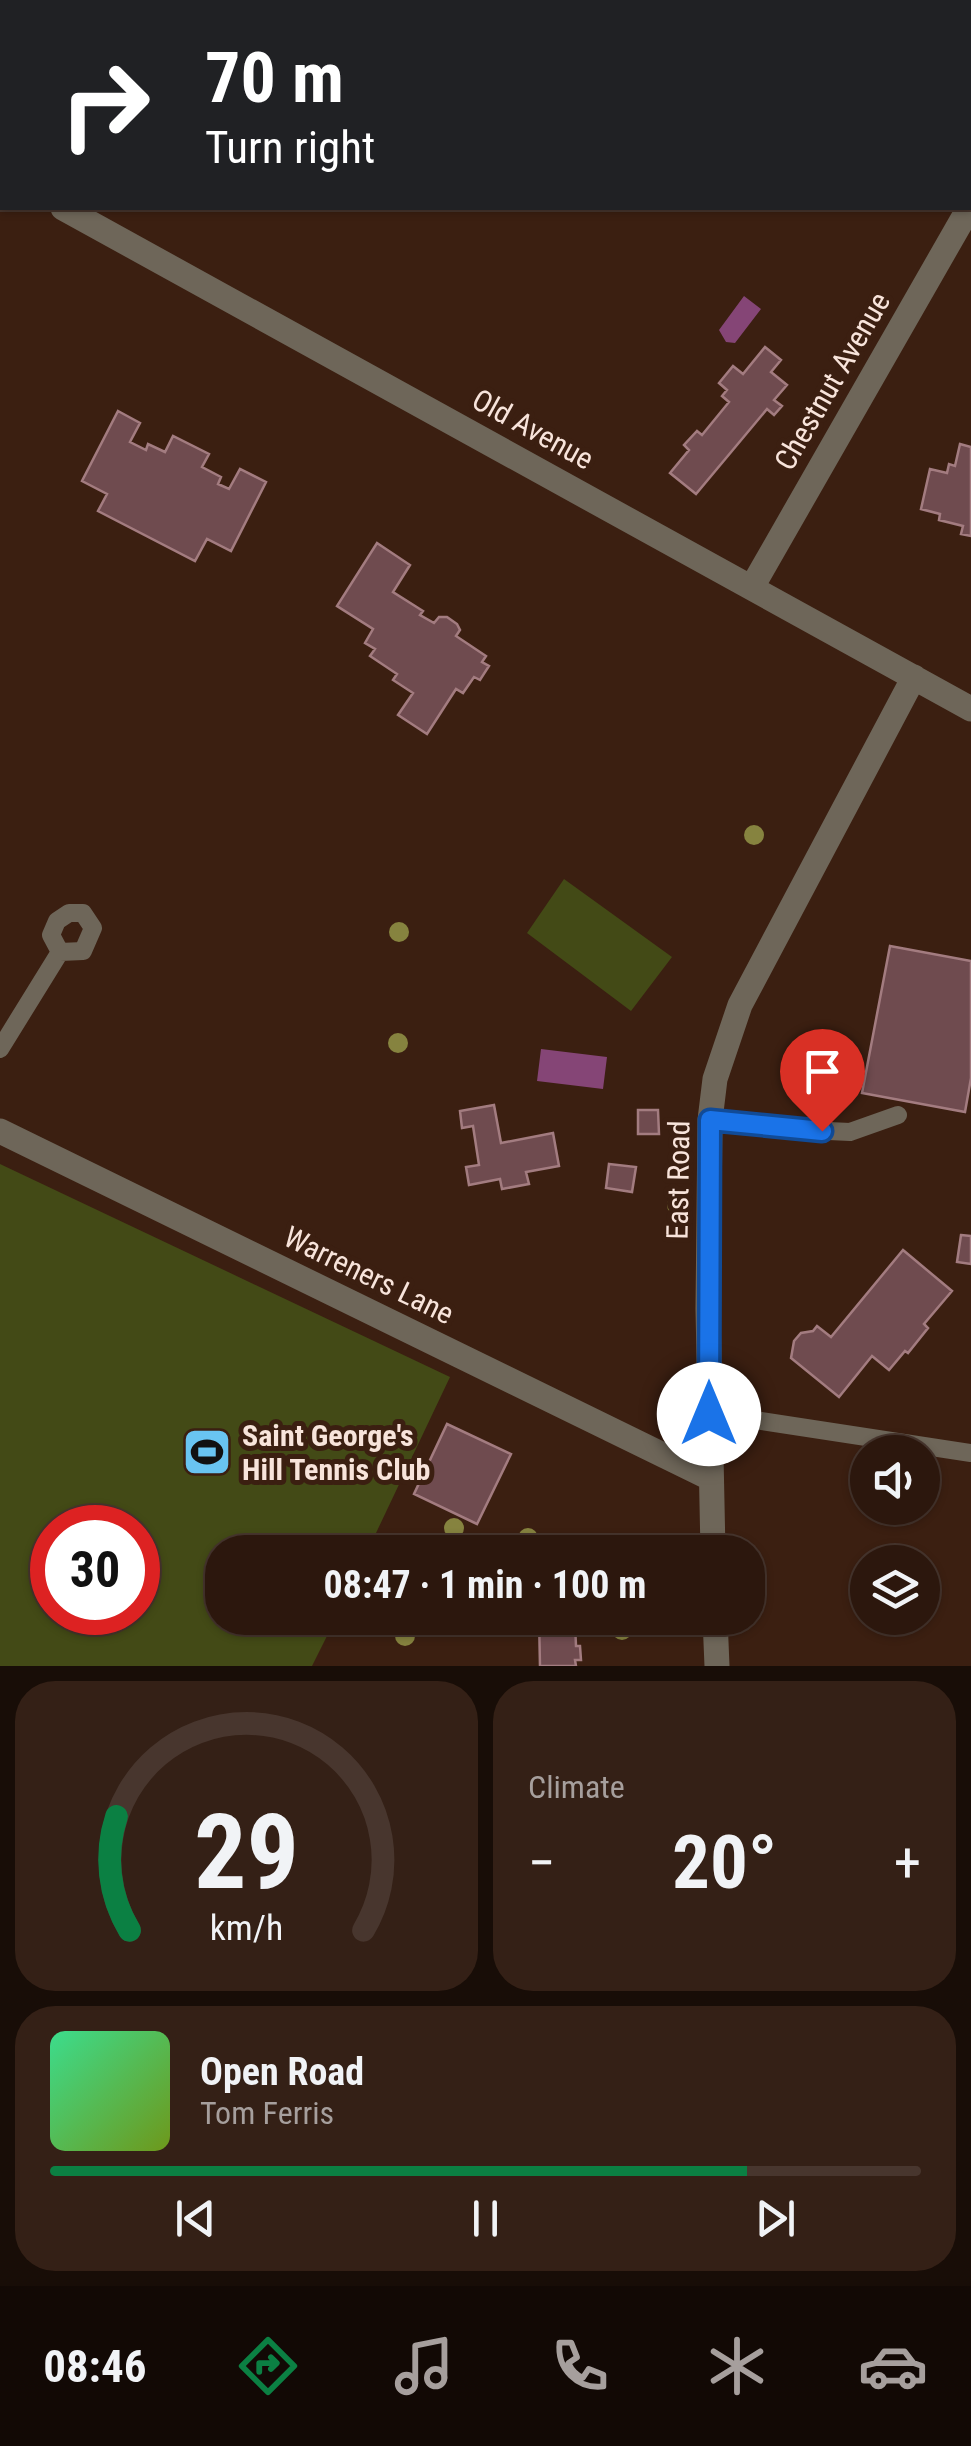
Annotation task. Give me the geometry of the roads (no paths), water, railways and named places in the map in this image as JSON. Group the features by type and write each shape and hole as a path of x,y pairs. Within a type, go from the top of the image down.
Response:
{"street":[{"name":"Old Avenue","path":"67,210 971,708"},
{"name":"Chestnut Avenue","path":"752,587 968,210"},
{"name":"East Road","path":"712,1535 710,1120 715,1079 740,1005 914,677"},
{"name":"Warreners Lane","path":"0,1131 710,1478"},
{"path":"716,1635 717,1666"}],"lane":[{"path":"0,1049 60,952"},
{"path":"710,1120 765,1128 850,1132 898,1115"},
{"path":"709,1414 971,1453"}],"place":[{"name":"Saint George's Hill Tennis Club","path":"207,1452"}]}
